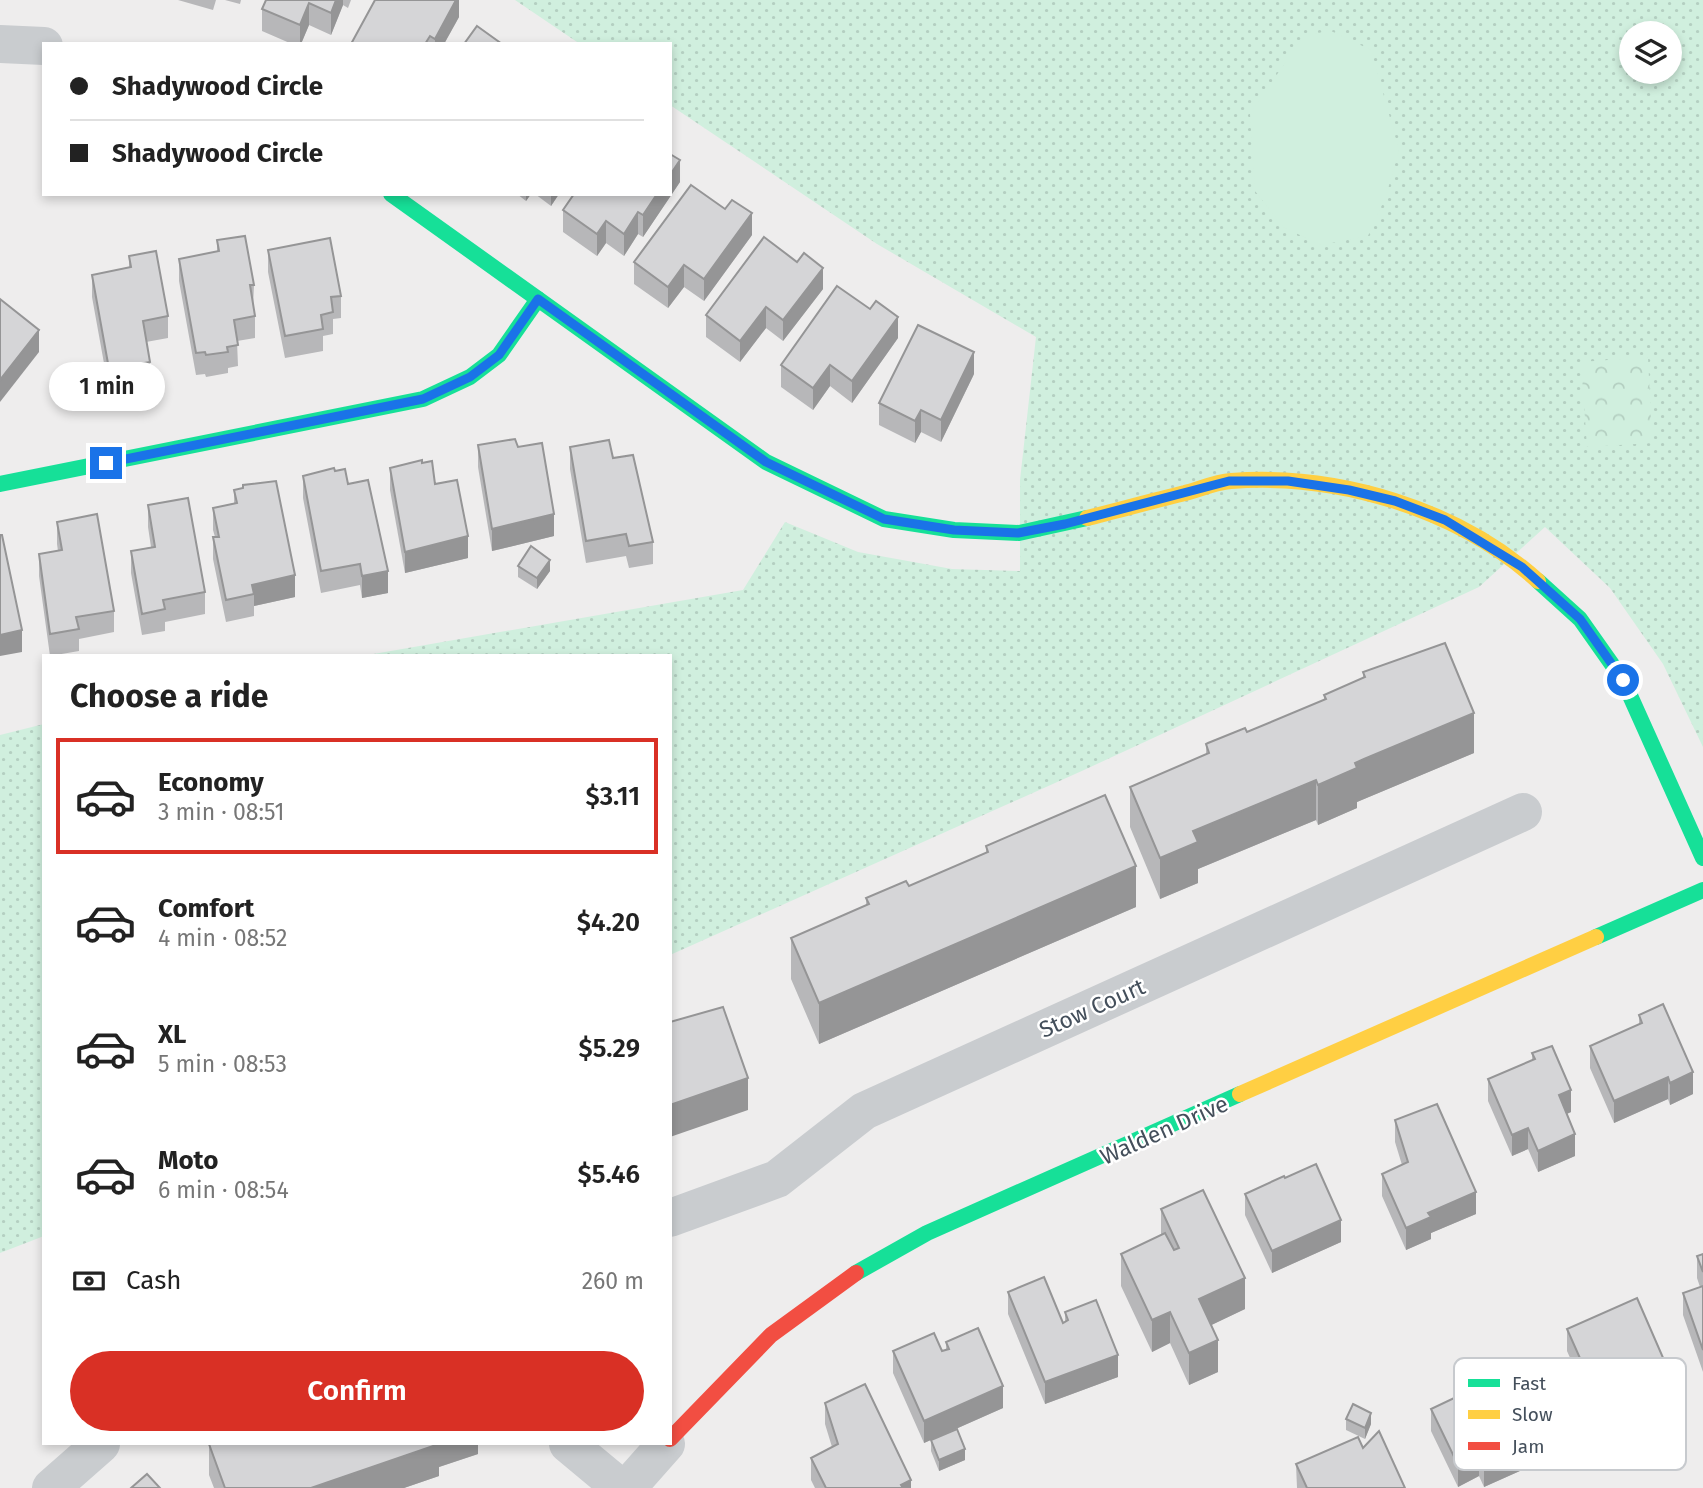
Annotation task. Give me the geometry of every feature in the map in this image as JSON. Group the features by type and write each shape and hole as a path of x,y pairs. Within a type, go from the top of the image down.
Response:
{"street":[{"path":"0,44 42,46"},
{"path":"394,196 766,462 884,519 954,530 1018,533 1065,524 1229,481 1288,481 1349,490 1395,501 1445,520 1522,567 1580,619 1623,680 1703,858"},
{"path":"0,484 423,399 470,377 499,355 538,299"},
{"name":"Stow Court","path":"672,1217 777,1178 864,1111 1523,812"},
{"name":"Walden Drive","path":"672,1437 747,1358 806,1306 867,1265 927,1233 1703,890"},
{"path":"51,1488 100,1445"},
{"path":"569,1445 621,1488"},
{"path":"627,1488 665,1445"}],"green space":[{"path":"515,0 1703,0 1703,747 1663,664 1610,588 1545,527 1479,587 1084,770 672,954 672,654 374,654 743,590 785,522 858,552 952,569 1020,571 1020,480 1036,337 877,244 672,106 672,42 577,42"},
{"path":"1331,31 1371,50 1399,150 1386,196 1368,236 1321,245 1283,227 1255,191 1250,114 1304,35"},
{"path":"1648,357 1652,443 1587,447 1581,362"},
{"path":"42,724 42,1237 0,1253 0,735"}],"building":[{"path":"266,0 336,0 331,13 309,3 300,25 262,9"},
{"path":"375,0 456,0 435,39 430,36 426,42 352,42"},
{"path":"477,26 499,42 465,42"},
{"path":"672,155 680,160 672,172"},
{"path":"691,185 725,209 732,200 752,213 704,279 684,265 668,287 634,262"},
{"path":"573,196 656,196 643,215 638,212 624,234 606,221 597,234 563,210"},
{"path":"245,236 254,285 250,285 255,316 234,320 238,345 227,347 228,352 206,355 205,352 196,353 179,259 219,251 217,240"},
{"path":"764,237 797,262 804,253 823,268 783,320 766,307 740,341 706,315"},
{"path":"330,238 341,296 331,297 333,312 321,315 323,329 285,336 268,250"},
{"path":"156,251 168,316 143,321 150,362 109,369 92,275 131,267 129,256"},
{"path":"837,286 870,309 876,301 898,317 852,381 830,365 813,388 781,365"},
{"path":"0,299 39,330 0,380"},
{"path":"918,325 974,352 941,420 921,410 915,421 879,403"},
{"path":"515,439 518,447 542,443 554,514 492,529 478,445"},
{"path":"609,440 613,458 633,455 653,542 629,546 626,534 586,541 570,447"},
{"path":"422,460 422,463 432,461 435,484 457,480 468,536 405,552 390,468"},
{"path":"334,468 335,471 345,469 348,484 368,480 388,571 362,576 360,564 321,571 303,476"},
{"path":"276,481 295,575 252,585 254,594 226,600 213,537 219,537 213,508 237,503 234,490 243,488 243,485"},
{"path":"188,498 205,592 163,600 165,609 142,614 131,551 155,547 148,505"},
{"path":"97,514 114,611 76,617 79,629 50,634 39,554 62,550 57,522"},
{"path":"0,535 22,630 0,635"},
{"path":"531,546 550,560 537,578 518,566"},
{"path":"1445,643 1474,713 1355,763 1357,768 1318,785 1316,780 1193,831 1198,842 1160,858 1130,787 1209,753 1208,743 1245,728 1247,732 1326,699 1324,695 1365,677 1363,672"},
{"path":"1105,795 1136,866 819,1003 791,938 869,904 866,898 906,881 909,886 988,852 986,846"},
{"path":"1663,1004 1693,1072 1670,1083 1668,1077 1614,1101 1590,1046 1642,1023 1639,1015"},
{"path":"723,1007 748,1078 672,1104 672,1021"},
{"path":"1552,1046 1571,1090 1559,1095 1575,1134 1538,1151 1528,1128 1512,1135 1488,1079 1535,1059 1532,1053"},
{"path":"1437,1104 1476,1192 1428,1213 1431,1217 1406,1228 1382,1174 1408,1162 1395,1120"},
{"path":"1316,1164 1341,1220 1272,1251 1245,1194"},
{"path":"1203,1190 1245,1278 1199,1299 1218,1340 1189,1353 1170,1312 1152,1320 1121,1254 1165,1233 1174,1250 1179,1248 1161,1209"},
{"path":"1703,1254 1703,1272 1697,1256"},
{"path":"1044,1277 1063,1323 1068,1320 1065,1312 1096,1300 1118,1355 1045,1382 1008,1292"},
{"path":"1703,1286 1703,1350 1683,1293"},
{"path":"1637,1298 1663,1358 1580,1358 1567,1329"},
{"path":"978,1328 1003,1386 924,1421 893,1351 934,1333 942,1351 949,1349 946,1342"},
{"path":"865,1384 911,1480 901,1485 903,1488 826,1488 811,1458 838,1444 825,1403"},
{"path":"1454,1398 1454,1457 1431,1409"},
{"path":"1353,1404 1371,1413 1365,1428 1346,1419"},
{"path":"957,1429 965,1449 939,1460 931,1440"},
{"path":"1379,1431 1405,1488 1307,1488 1296,1464 1358,1437 1363,1448"},
{"path":"209,1445 436,1445 311,1488 225,1488"},
{"path":"147,1474 160,1488 131,1488"}],"traffic: fast":[{"path":"394,196 766,462 884,519 954,530 1019,533 1087,518"},
{"path":"0,484 423,399 470,377 499,355 538,299"},
{"path":"1538,581 1580,619 1623,680 1703,858"},
{"path":"1596,937 1703,890"},
{"path":"856,1273 927,1233 1240,1094"}],"traffic: slow":[{"path":"1087,518 1225,482 1272,480 1313,483 1355,490 1434,516 1471,534 1538,581"},
{"path":"1240,1094 1596,937"}],"traffic: jam":[{"path":"672,1437 771,1335 856,1273"}],"route":[{"path":"106,463 423,399 470,377 499,355 538,299 766,462 820,491 884,519 954,530 1018,533 1065,524 1229,481 1288,481 1349,490 1395,501 1445,520 1522,567 1580,619 1623,680"}]}
